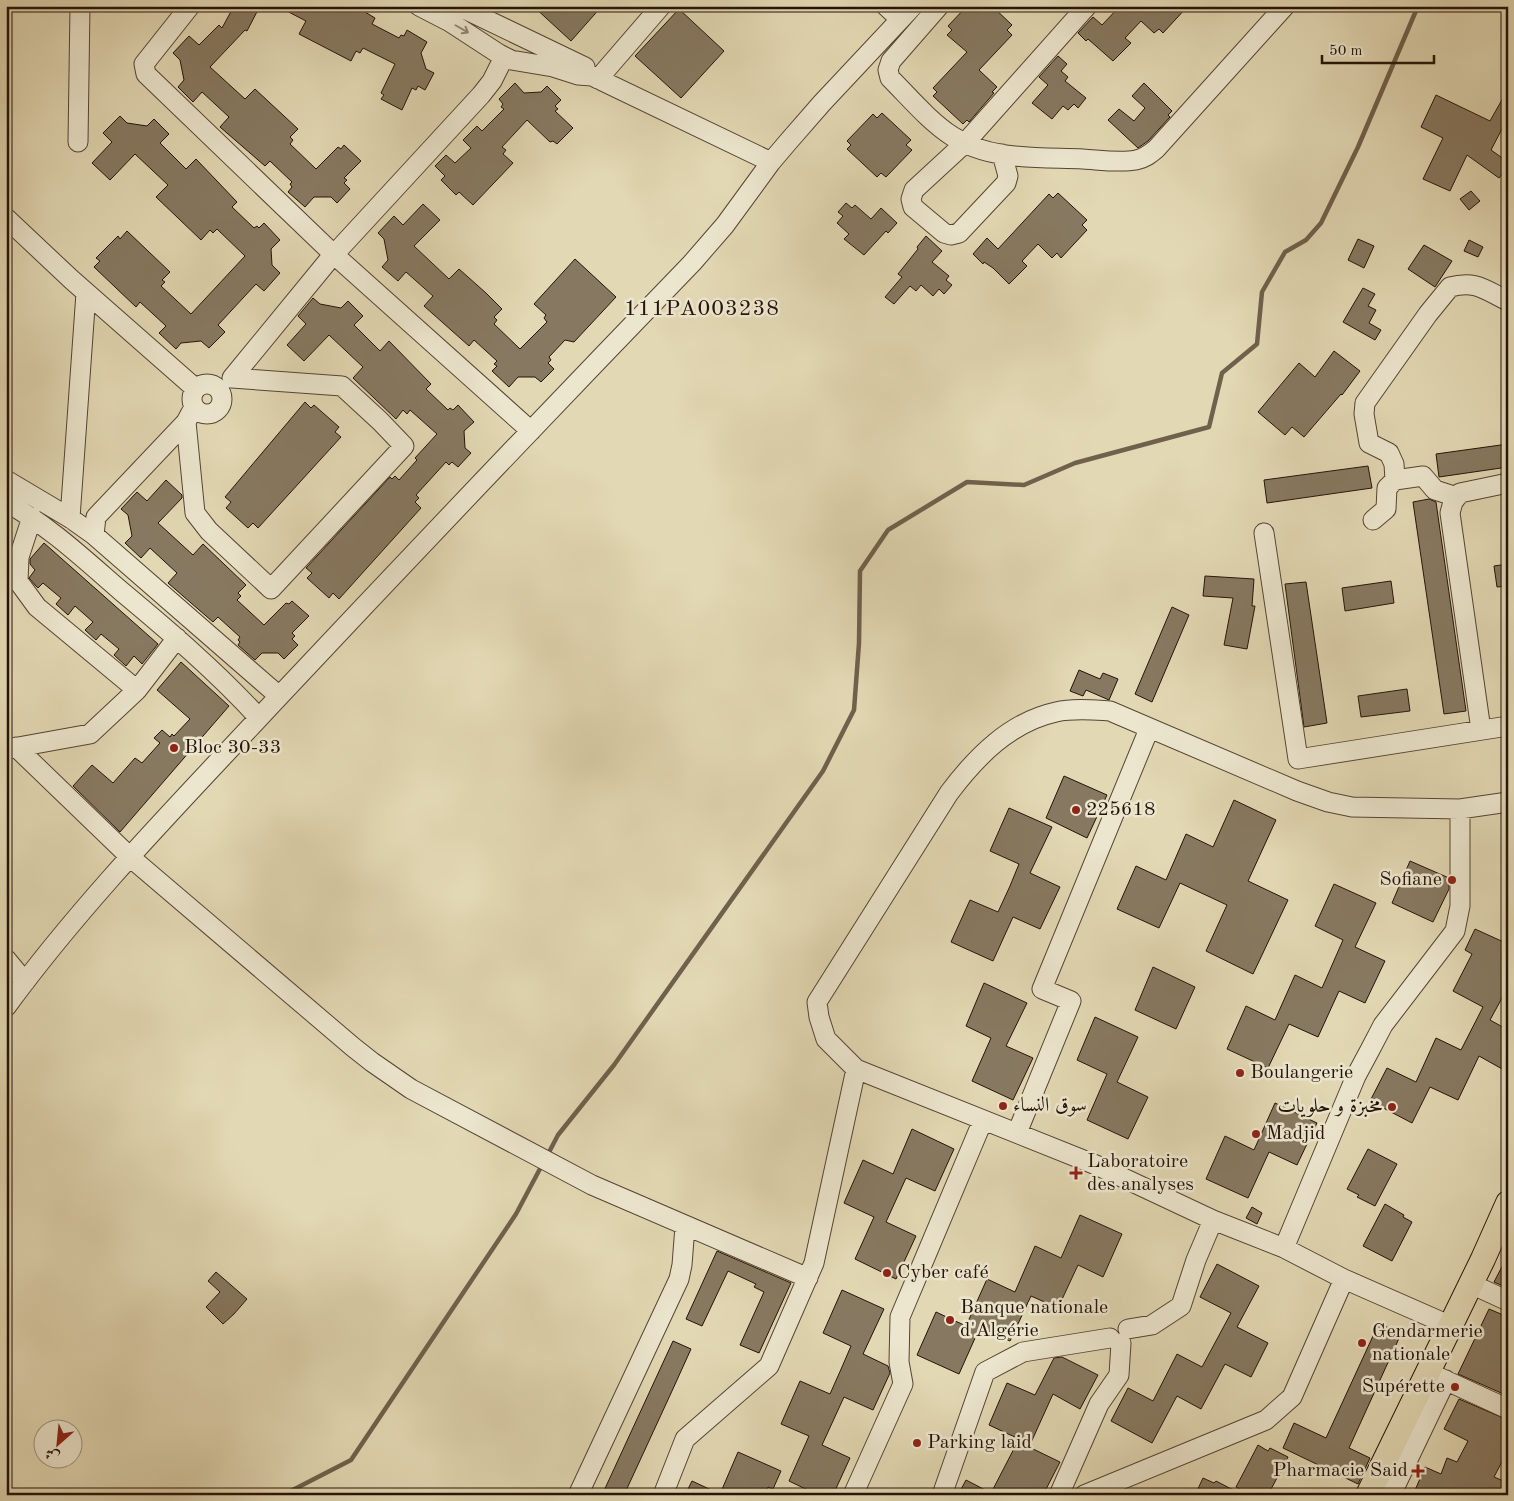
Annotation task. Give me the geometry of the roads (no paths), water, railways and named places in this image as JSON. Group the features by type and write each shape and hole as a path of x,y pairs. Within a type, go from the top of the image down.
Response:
{"main road":[{"path":"1368,1495 1437,1376 1451,1326 1508,1203"}],"street":[{"path":"78,142 80,6"},
{"path":"190,6 144,64 146,74 334,254 531,431"},
{"path":"419,6 467,32 499,54 526,64 553,67 578,75 595,77"},
{"path":"458,6 582,66 595,77 771,162"},
{"path":"595,77 661,6"},
{"path":"939,6 891,61 888,70 890,78 951,136 965,144 1002,154 1125,161 1147,156 1284,6"},
{"path":"1002,154 1008,176 1006,183 959,233 951,235 944,233 913,207 911,199 914,190 965,144 1087,6"},
{"path":"13,992 130,857 279,696 709,244 771,162 900,10"},
{"path":"6,218 86,293 192,406 198,411 207,414 219,407 225,384 334,254 492,81 499,54 497,38 505,29"},
{"path":"526,64 532,54 533,43"},
{"path":"1395,480 1394,464 1389,452 1369,443 1364,422 1365,402 1450,286 1468,283 1482,287 1508,301"},
{"path":"70,518 86,293"},
{"path":"94,535 96,517 192,406 204,384 342,386 404,446 271,589 209,531 195,513 192,406"},
{"path":"1373,520 1386,509 1387,488 1395,480 1423,476 1435,490 1457,497"},
{"path":"6,480 70,518 94,535 279,696"},
{"path":"1481,730 1450,513 1453,502 1460,494 1508,483"},
{"path":"6,502 32,517 61,539 178,638 242,699 259,718"},
{"path":"32,517 19,557 18,581 37,607 136,690"},
{"path":"1264,532 1298,759 1508,726"},
{"path":"11,748 90,734 136,690 178,638"},
{"path":"1451,1326 1344,1280 1284,1248 1213,1220 1096,1165 856,1069 826,1039 819,1017 817,1002 949,793 969,767 1001,738 1026,722 1057,712 1086,709 1110,711 1297,791 1328,802 1352,807 1460,809 1508,802"},
{"path":"1017,1133 1071,1001 1042,989 1149,729"},
{"path":"11,748 130,857 372,1062 411,1089 592,1185 808,1278"},
{"path":"1284,1248 1356,1076 1370,1048 1383,1025 1455,931 1460,906 1460,809"},
{"path":"6,959 13,992"},
{"path":"663,1495 685,1439 769,1366 814,1263 856,1069"},
{"path":"853,1495 903,1384 898,1362 900,1317 983,1120"},
{"path":"942,1495 985,1372 1023,1352 1120,1336 1152,1324 1181,1306 1196,1260 1213,1220"},
{"path":"578,1495 679,1279 685,1226"},
{"path":"1084,1495 1266,1420 1292,1397 1344,1280"},
{"path":"1471,1284 1508,1301"},
{"path":"1059,1495 1099,1404 1119,1374 1120,1336"},
{"path":"1392,1495 1437,1376 1508,1408"}],"waterway":[{"path":"547,1156 558,1135 614,1065 823,771 854,710 859,643 860,571 888,530 967,482 1024,485 1075,463 1209,427 1222,373 1257,344 1262,292 1285,252 1306,240 1321,223 1358,147 1418,6"},
{"path":"283,1495 351,1460 516,1214 542,1165"}],"place":[{"name":"Bloc 30-33","path":"174,748"},
{"name":"225618","path":"1076,810"},
{"name":"Sofiane","path":"1452,880"},
{"name":"Boulangerie","path":"1240,1073"},
{"name":"سوق النساء","path":"1003,1106"},
{"name":"مخبزة و حلويات","path":"1392,1107"},
{"name":"Madjid","path":"1256,1134"},
{"name":"Laboratoire des analyses","path":"1076,1173"},
{"name":"Cyber café","path":"887,1273"},
{"name":"Banque nationale d'Algérie","path":"950,1320"},
{"name":"Gendarmerie nationale","path":"1362,1343"},
{"name":"Supérette","path":"1455,1387"},
{"name":"Parking laid","path":"917,1443"},
{"name":"Pharmacie Said","path":"1418,1471"}],"district":[{"name":"111PA003238","path":"702,309"}]}
